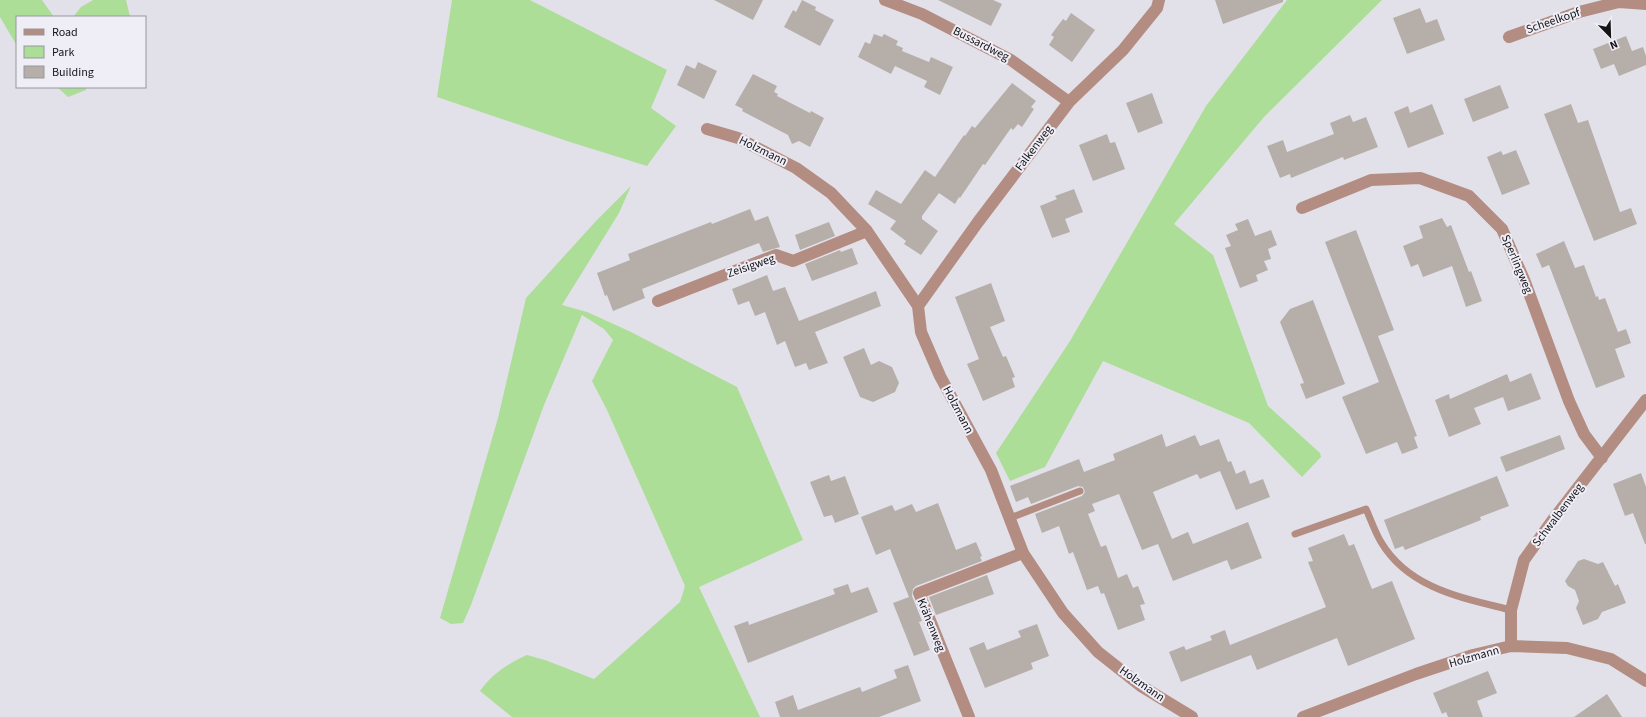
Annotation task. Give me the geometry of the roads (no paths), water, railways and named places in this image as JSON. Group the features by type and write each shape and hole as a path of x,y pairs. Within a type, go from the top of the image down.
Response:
{"street":[{"name":"Bussardweg","path":"885,0 922,14 1011,60 1068,102"},
{"name":"Falkenweg","path":"918,306 978,222 1068,102 1123,50 1157,8 1159,0"},
{"name":"Scheelkopf","path":"1509,37 1579,12 1619,2 1646,4"},
{"name":"Holzmann","path":"707,129 738,138 796,168 831,193 867,231 918,306 921,332 940,376 990,470 1023,553 1063,613 1098,652 1142,686 1192,717"},
{"name":"Sperlingweg","path":"1302,208 1371,180 1420,178 1469,196 1502,229 1525,282 1569,401 1584,434 1602,458"},
{"name":"Zeisigweg","path":"658,301 776,255 793,261 867,231"},
{"name":"Schwalbenweg","path":"1511,646 1510,610 1524,560 1552,521 1646,400"},
{"name":"Krähenweg","path":"969,717 918,593 1023,553"},
{"name":"Holzmann","path":"1303,717 1451,662 1511,646 1567,648 1611,659 1646,681"}],"lane":[{"path":"1010,518 1080,491"},
{"path":"1294,534 1366,509 1381,543 1393,558 1410,574 1430,587 1510,610"}]}
